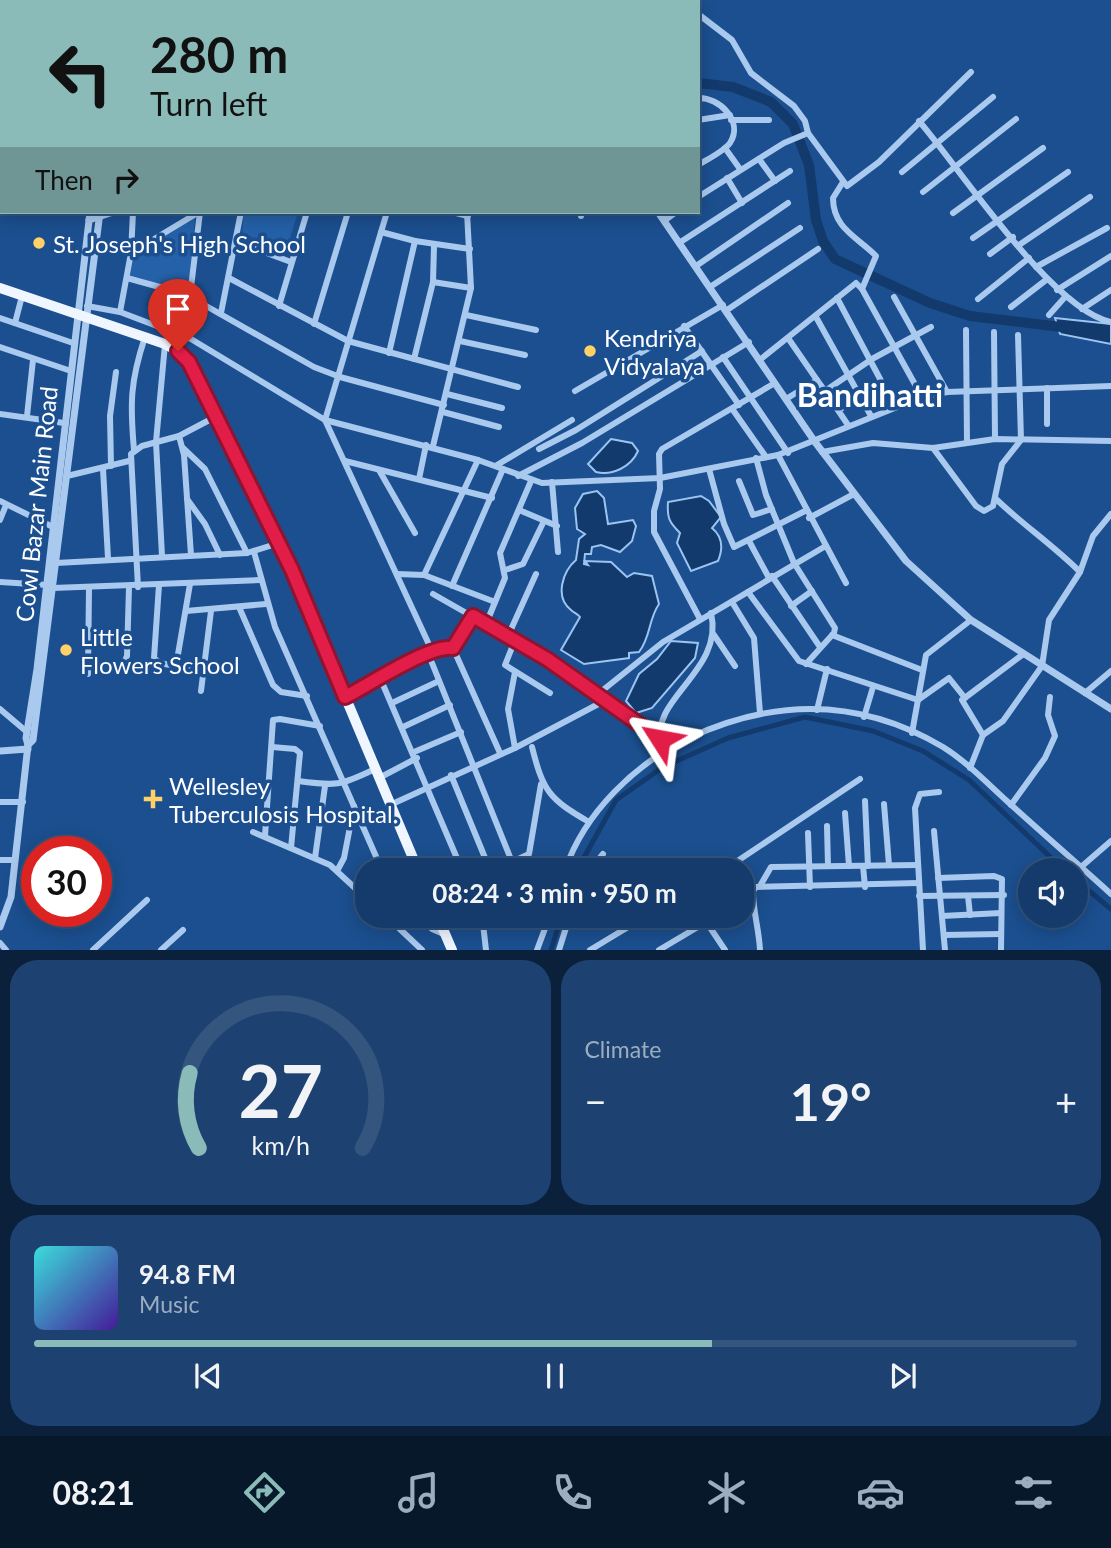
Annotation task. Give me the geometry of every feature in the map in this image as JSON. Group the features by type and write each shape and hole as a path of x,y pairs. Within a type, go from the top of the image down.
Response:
{"main road":[{"path":"0,288 164,344 178,351 189,362 279,543 413,858"},
{"path":"443,928 452,950"}],"street":[{"path":"700,16 732,40 751,73 794,106 805,121 806,133"},
{"path":"700,196 788,141 806,133 813,136 846,186 869,170 971,72"},
{"path":"902,173 993,97"},
{"path":"700,98 716,101 731,118 732,139 725,148 700,164"},
{"path":"923,192 1017,119"},
{"path":"700,120 769,120"},
{"path":"919,121 1046,280 1082,309 1096,318 1111,322"},
{"path":"725,148 740,170"},
{"path":"953,213 1043,148"},
{"path":"759,159 775,181"},
{"path":"680,243 790,171"},
{"path":"973,238 1068,172"},
{"path":"727,178 743,203"},
{"path":"844,182 833,198 835,210 850,237 875,254 864,288"},
{"path":"1019,245 1090,197"},
{"path":"696,266 788,203"},
{"path":"120,312 131,253 133,214"},
{"path":"131,253 196,214"},
{"path":"190,296 199,214"},
{"path":"221,313 241,214"},
{"path":"279,306 306,214"},
{"path":"314,324 347,214"},
{"path":"386,214 325,420 397,574 510,858"},
{"path":"419,480 454,369 471,288 467,214"},
{"path":"659,214 761,359 822,452 906,561 971,620 1022,655 1111,709"},
{"path":"664,221 673,214"},
{"path":"81,317 88,306 99,215 89,216"},
{"name":"Cowl Bazar Main Road","path":"28,747 33,740 57,528 67,476 89,216"},
{"path":"710,287 800,228"},
{"path":"1035,267 1107,228"},
{"path":"381,232 435,246 470,249"},
{"path":"989,254 1013,237"},
{"path":"389,353 415,241"},
{"path":"237,243 291,262"},
{"path":"414,359 433,282 435,246"},
{"path":"575,391 684,326 725,308 818,249"},
{"path":"1057,290 1111,256"},
{"path":"978,299 1029,258"},
{"path":"127,278 190,296 314,367 499,427"},
{"path":"229,278 348,341 518,387"},
{"path":"1011,307 1046,280"},
{"path":"433,282 471,288"},
{"path":"761,359 816,317 853,284 864,288 922,397"},
{"path":"1082,309 1111,290"},
{"path":"15,323 22,296"},
{"path":"894,297 947,392"},
{"path":"1049,316 1065,297"},
{"path":"837,298 872,359 895,407"},
{"path":"88,306 120,312 204,346 325,420 478,460 531,481 660,478 788,453 871,416 922,397 947,392 1111,386"},
{"path":"466,315 536,330"},
{"name":"Cowl Bazar Main Road","path":"28,747 27,732 56,563 64,423 73,343 81,317"},
{"path":"816,317 871,416"},
{"path":"0,318 73,343"},
{"path":"684,326 766,457"},
{"path":"825,391 872,359 931,327"},
{"path":"966,330 967,443"},
{"path":"994,332 992,389 995,439"},
{"path":"933,448 980,509 989,509 996,499 1002,464 1021,440 1018,335"},
{"path":"138,587 129,461 134,450 131,392 133,374 145,337"},
{"path":"788,338 848,425"},
{"path":"460,341 525,355"},
{"path":"518,476 582,443 749,342"},
{"path":"162,556 156,442 164,344"},
{"path":"0,347 71,371"},
{"path":"539,449 576,430 702,351"},
{"path":"723,357 788,453"},
{"path":"27,416 33,360"},
{"path":"108,558 107,468 116,372"},
{"path":"786,399 817,380"},
{"path":"700,619 654,532 654,511 660,478 659,454 662,449 775,383"},
{"path":"1047,388 1048,424"},
{"path":"447,394 502,408"},
{"path":"839,410 861,395"},
{"path":"0,414 64,423"},
{"path":"134,450 179,436 217,416"},
{"path":"452,586 492,498 500,467 572,420"},
{"path":"179,436 183,449 191,555"},
{"path":"822,452 873,443 933,448 995,439 1111,441"},
{"path":"183,449 205,469 250,553 267,604 377,858"},
{"path":"778,455 809,519 846,583"},
{"path":"756,458 772,509 794,563 835,628 806,664"},
{"path":"424,575 478,460"},
{"path":"67,476 129,461"},
{"path":"345,461 492,498"},
{"path":"709,469 731,544 737,547 805,511"},
{"path":"379,470 415,533"},
{"path":"486,624 505,570 500,553 531,481"},
{"path":"739,481 753,515 772,509"},
{"path":"552,482 558,552"},
{"path":"809,519 855,494"},
{"path":"186,498 205,524 220,555"},
{"path":"996,499 1020,522 1055,547 1080,572"},
{"path":"0,520 3,503 57,528"},
{"path":"519,510 543,523 557,526"},
{"path":"970,768 984,735 1003,721 1042,666 1049,620 1080,572 1093,536 1111,514"},
{"path":"505,570 523,564 543,523"},
{"path":"749,541 770,577 820,647"},
{"path":"56,563 108,558 250,553 279,543"},
{"path":"598,694 663,642 824,547"},
{"path":"397,574 424,575 495,602"},
{"path":"536,574 511,638 505,662 515,672 550,693"},
{"path":"0,582 89,588 260,580"},
{"path":"176,666 191,584"},
{"path":"159,585 153,653 160,663 205,672"},
{"path":"123,665 127,656 129,587"},
{"path":"88,674 89,588"},
{"path":"791,606 811,590"},
{"path":"748,592 796,658 806,664 827,668 873,687 918,700"},
{"path":"433,594 511,638 598,694 660,739 666,749"},
{"path":"732,602 754,638 760,713"},
{"path":"187,611 267,604"},
{"path":"239,607 273,685 281,692 307,696"},
{"path":"201,691 211,611"},
{"path":"711,613 714,635 735,666"},
{"path":"345,697 430,652 453,648 473,616"},
{"path":"912,733 922,670 930,650 971,620"},
{"path":"660,739 663,714 698,669 714,635"},
{"path":"832,635 922,670"},
{"path":"453,648 500,753"},
{"path":"965,698 1022,655"},
{"path":"817,710 827,668"},
{"path":"1085,693 1111,671"},
{"path":"515,672 508,709 515,748"},
{"path":"918,700 949,678 965,698 964,708 984,735"},
{"path":"381,680 429,785 457,858"},
{"path":"392,703 439,681"},
{"path":"864,717 873,687"},
{"path":"1011,804 1045,758 1055,736 1048,715 1050,698"},
{"path":"390,805 515,748 606,700"},
{"path":"403,727 450,705"},
{"path":"0,709 27,732"},
{"path":"571,858 589,822 628,779 666,749 729,721 786,709 837,710 912,733 944,748 1071,858"},
{"path":"265,836 272,724 276,719 320,726"},
{"path":"298,781 325,786 345,784 377,774 461,732"},
{"path":"0,751 28,747 9,904 0,927"},
{"path":"272,747 299,751 291,848"},
{"path":"520,858 529,854 541,784 532,747"},
{"path":"451,775 488,858"},
{"path":"742,858 860,779"},
{"path":"541,784 562,807 589,822"},
{"path":"316,858 325,786"},
{"path":"923,950 916,799 925,792 939,792"},
{"path":"865,801 865,887"},
{"path":"0,802 23,802"},
{"path":"337,871 344,858 354,804"},
{"path":"884,804 889,866"},
{"path":"845,813 849,866"},
{"path":"827,826 828,866"},
{"path":"934,831 946,950"},
{"path":"253,832 316,858 337,871 355,888"},
{"path":"808,833 810,887"},
{"path":"1088,861 1111,841"},
{"path":"600,858 603,854"},
{"path":"0,860 15,859"},
{"path":"760,887 771,867 918,865"},
{"path":"1088,873 1111,894"},
{"path":"938,878 998,877 1004,883 1001,950"},
{"path":"760,950 752,893 754,889 919,883"},
{"path":"919,896 1003,895"},
{"path":"968,896 970,915"},
{"path":"93,950 147,900"},
{"path":"0,905 9,904"},
{"path":"942,916 1001,914"},
{"path":"398,928 422,950"},
{"path":"431,928 446,936"},
{"path":"483,928 486,950"},
{"path":"537,950 545,928"},
{"path":"559,950 566,928"},
{"path":"590,950 626,928"},
{"path":"659,950 698,928"},
{"path":"710,928 725,950"},
{"path":"160,950 183,930"},
{"path":"944,935 1000,934"},
{"path":"0,943 6,950"}],"shaded area":[{"path":"244,214 297,214 286,252 242,233"},
{"path":"195,217 188,292 130,277 134,254"},
{"path":"1055,318 1111,324 1111,344 1060,334"},
{"path":"611,439 632,443 638,451 631,462 620,469 608,473 596,472 588,464"},
{"path":"597,491 604,498 608,524 633,520 636,526 632,541 620,552 601,545 592,547 591,554 585,554 584,564 588,565 585,561 611,562 627,577 634,573 652,576 659,604 639,652 629,653 629,658 584,664 561,650 580,617 566,605 562,584 567,571 576,560 579,539 585,534 577,529 575,508 583,494"},
{"path":"701,496 709,501 721,517 712,528 720,539 721,552 718,561 691,571 677,543 680,533 670,519 668,502"},
{"path":"671,641 698,643 695,658 652,708 636,713 626,701 639,674 657,659"}],"waterway":[{"path":"700,83 733,87 771,102 793,124 809,165 816,220 823,241 835,259 930,303 970,316 1069,328"},
{"path":"584,858 616,800 663,767 728,738 805,717 873,731 923,751 969,780 1051,858"},
{"path":"1088,890 1111,909"},
{"path":"551,950 558,928"}],"place":[{"name":"St. Joseph's High School","path":"39,243"},
{"name":"Kendriya Vidyalaya","path":"590,351"},
{"name":"Little Flowers School","path":"66,650"},
{"name":"Wellesley Tuberculosis Hospital.","path":"153,799"}],"district":[{"name":"Bandihatti","path":"870,394"}],"route":[{"path":"178,351 189,362 292,570 345,697 428,653 443,647 453,648 473,616 547,659 645,731 660,739"}]}
